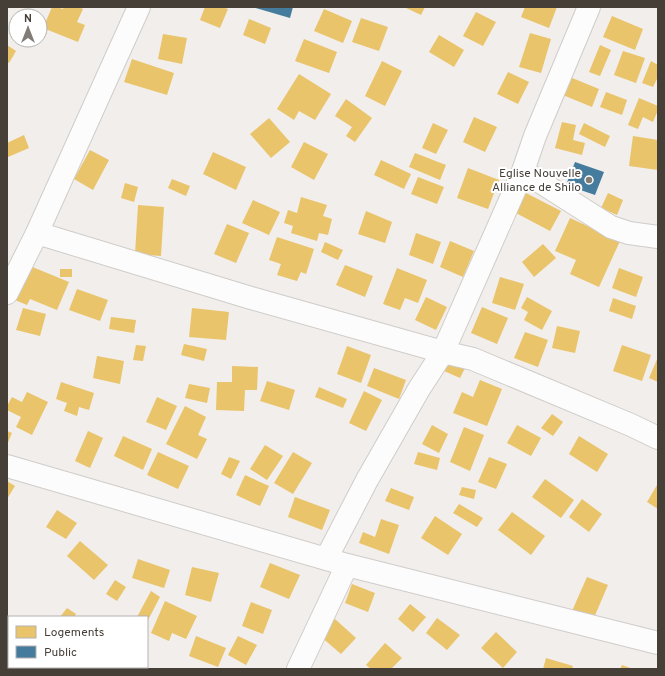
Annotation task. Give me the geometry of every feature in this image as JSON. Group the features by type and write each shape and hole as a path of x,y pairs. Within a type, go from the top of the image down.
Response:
{"street":[{"path":"7,293 37,233 139,7"},
{"path":"326,559 367,480 443,352 523,171 535,136 589,7"},
{"path":"523,171 611,227 629,233 658,237"},
{"path":"37,233 251,298 473,359 658,438"},
{"path":"7,466 347,565 658,643"},
{"path":"298,669 347,565"}],"building: Logements":[{"path":"52,7 63,9 64,7 78,7 83,9 77,22 85,25 78,42 48,30 48,16"},
{"path":"205,7 222,7 228,9 220,28 200,20"},
{"path":"404,7 425,7 421,15"},
{"path":"525,7 557,7 549,28 521,17"},
{"path":"324,9 352,21 343,43 314,31"},
{"path":"476,12 496,22 483,46 463,36"},
{"path":"612,16 643,29 635,50 603,37"},
{"path":"361,18 388,27 379,51 352,42"},
{"path":"249,19 271,28 265,44 243,35"},
{"path":"530,33 551,39 541,73 519,67"},
{"path":"163,34 187,38 182,64 158,59"},
{"path":"439,35 464,50 454,67 429,52"},
{"path":"304,39 337,52 329,73 295,61"},
{"path":"7,45 8,48 12,48 16,51 9,63 7,62"},
{"path":"600,45 611,50 600,76 589,72"},
{"path":"623,51 645,58 636,83 614,75"},
{"path":"132,59 174,73 167,95 124,82"},
{"path":"382,61 402,71 385,106 365,96"},
{"path":"651,61 658,65 658,77 653,87 642,83"},
{"path":"508,72 529,82 518,104 497,94"},
{"path":"299,74 331,94 315,120 299,111 294,120 277,109"},
{"path":"565,75 599,89 592,107 558,93"},
{"path":"606,92 627,100 622,115 600,107"},
{"path":"639,98 658,106 658,110 653,122 643,117 638,129 628,125"},
{"path":"346,99 372,118 355,142 346,136 352,127 335,116"},
{"path":"474,117 497,127 485,152 463,142"},
{"path":"269,118 290,142 271,158 250,134"},
{"path":"562,122 576,125 573,140 585,143 582,155 555,148"},
{"path":"433,123 448,130 436,154 422,148"},
{"path":"584,123 610,136 605,147 579,134"},
{"path":"24,135 29,148 8,157 7,143"},
{"path":"633,136 658,140 658,170 629,166"},
{"path":"304,142 328,154 314,180 291,167"},
{"path":"90,150 109,160 93,190 74,179"},
{"path":"213,152 246,167 236,190 203,174"},
{"path":"415,153 446,165 440,180 409,167"},
{"path":"381,160 411,174 404,189 374,175"},
{"path":"468,168 499,180 488,209 457,198"},
{"path":"418,177 444,187 437,204 411,194"},
{"path":"172,179 190,186 186,196 168,188"},
{"path":"125,183 138,187 134,202 121,198"},
{"path":"524,192 561,211 550,231 514,212"},
{"path":"608,193 623,200 617,215 601,208"},
{"path":"301,197 327,205 323,216 332,219 328,235 319,233 317,241 291,233 293,226 284,223 288,210 297,213"},
{"path":"253,200 280,212 269,235 242,223"},
{"path":"138,205 164,207 161,256 135,254"},
{"path":"366,211 392,222 385,243 358,234"},
{"path":"570,218 620,241 599,287 570,274 576,260 555,251"},
{"path":"227,224 249,233 236,263 214,254"},
{"path":"416,233 441,242 433,264 409,255"},
{"path":"277,237 314,249 306,274 301,272 297,281 277,275 281,264 269,260"},
{"path":"450,241 474,251 463,277 440,267"},
{"path":"325,242 343,250 338,260 321,252"},
{"path":"543,244 556,258 534,277 522,262"},
{"path":"345,265 373,276 365,297 336,285"},
{"path":"30,266 69,282 57,310 30,299 27,305 15,300"},
{"path":"397,268 427,280 418,303 405,298 400,310 383,304"},
{"path":"619,268 643,277 636,297 612,288"},
{"path":"60,269 72,269 72,277 60,277"},
{"path":"500,277 524,284 515,310 492,303"},
{"path":"77,289 108,300 100,321 69,310"},
{"path":"426,297 447,307 436,330 415,320"},
{"path":"527,297 552,311 542,330 524,320 528,312 521,308"},
{"path":"613,298 636,306 632,319 609,311"},
{"path":"482,307 508,318 497,344 471,333"},
{"path":"23,308 46,314 40,336 16,330"},
{"path":"192,308 229,312 226,340 189,337"},
{"path":"111,317 136,320 134,333 109,329"},
{"path":"557,326 580,331 575,353 552,348"},
{"path":"525,332 548,340 538,367 514,358"},
{"path":"184,344 207,349 204,361 181,355"},
{"path":"136,345 146,346 143,361 133,360"},
{"path":"622,345 651,355 642,381 613,371"},
{"path":"347,346 371,355 361,383 337,374"},
{"path":"97,356 124,361 120,384 93,378"},
{"path":"658,357 658,382 649,378"},
{"path":"449,361 465,368 460,378 444,371"},
{"path":"232,366 258,367 257,390 245,390 244,411 216,410 217,382 232,382"},
{"path":"374,368 406,380 399,399 367,386"},
{"path":"480,380 502,389 487,426 453,413 462,392 473,397"},
{"path":"267,381 295,390 289,410 260,401"},
{"path":"61,382 94,393 89,410 79,407 77,416 64,411 67,403 56,399"},
{"path":"189,384 210,388 207,403 185,398"},
{"path":"319,387 347,399 343,408 315,397"},
{"path":"364,391 382,400 366,431 349,423"},
{"path":"27,392 48,402 32,435 16,427 21,417 7,410 7,406 12,397 22,402"},
{"path":"157,397 177,406 166,430 146,422"},
{"path":"185,406 206,417 198,435 207,439 197,459 166,444"},
{"path":"552,414 563,422 553,436 541,428"},
{"path":"432,425 448,434 439,453 422,444"},
{"path":"517,425 541,438 531,456 507,443"},
{"path":"464,427 484,435 470,471 450,462"},
{"path":"7,431 12,433 7,445"},
{"path":"88,431 103,438 90,468 75,461"},
{"path":"123,436 152,449 143,470 114,456"},
{"path":"579,436 608,454 597,472 569,454"},
{"path":"265,445 283,456 267,480 250,469"},
{"path":"158,452 189,466 178,489 147,475"},
{"path":"293,452 312,463 293,494 274,483"},
{"path":"418,452 440,458 437,470 414,464"},
{"path":"229,457 240,461 231,479 221,474"},
{"path":"489,457 507,464 496,489 478,482"},
{"path":"245,475 269,486 260,506 236,495"},
{"path":"545,479 574,500 561,518 532,497"},
{"path":"7,481 15,486 7,499"},
{"path":"657,485 658,486 658,509 647,502"},
{"path":"462,487 476,490 474,499 459,495"},
{"path":"391,488 414,497 409,510 385,501"},
{"path":"295,497 330,510 322,530 288,517"},
{"path":"582,499 602,514 589,532 569,517"},
{"path":"459,504 483,518 477,527 453,513"},
{"path":"57,510 77,523 66,539 46,527"},
{"path":"512,512 545,536 531,555 498,530"},
{"path":"435,516 462,534 448,555 421,538"},
{"path":"381,519 399,525 389,554 359,543 363,532 375,537"},
{"path":"80,541 108,565 94,580 67,556"},
{"path":"138,559 170,570 164,588 132,578"},
{"path":"270,563 300,575 289,599 260,587"},
{"path":"192,567 219,573 211,602 185,595"},
{"path":"587,577 608,585 593,620 572,611"},
{"path":"115,580 126,587 117,601 106,594"},
{"path":"352,584 375,593 368,612 345,603"},
{"path":"151,591 160,597 148,620 148,616 138,616"},
{"path":"165,601 197,616 186,639 172,633 169,641 151,633"},
{"path":"251,602 272,610 263,634 242,626"},
{"path":"410,604 426,617 413,632 398,619"},
{"path":"67,608 76,614 75,616 61,616"},
{"path":"437,618 460,635 447,650 426,633"},
{"path":"335,619 356,638 341,654 320,636"},
{"path":"496,632 517,652 503,668 481,648"},
{"path":"196,636 226,648 218,667 189,656"},
{"path":"238,636 257,645 246,665 228,655"},
{"path":"385,643 402,658 391,669 371,669 366,665"},
{"path":"546,658 573,666 572,669 543,669"},
{"path":"622,665 633,669 620,669"}],"building: Public":[{"path":"252,7 293,7 290,18"},
{"path":"575,162 604,172 595,195 566,185"}],"place":[{"name":"Eglise Nouvelle Alliance de Shilo","path":"589,180"}]}
